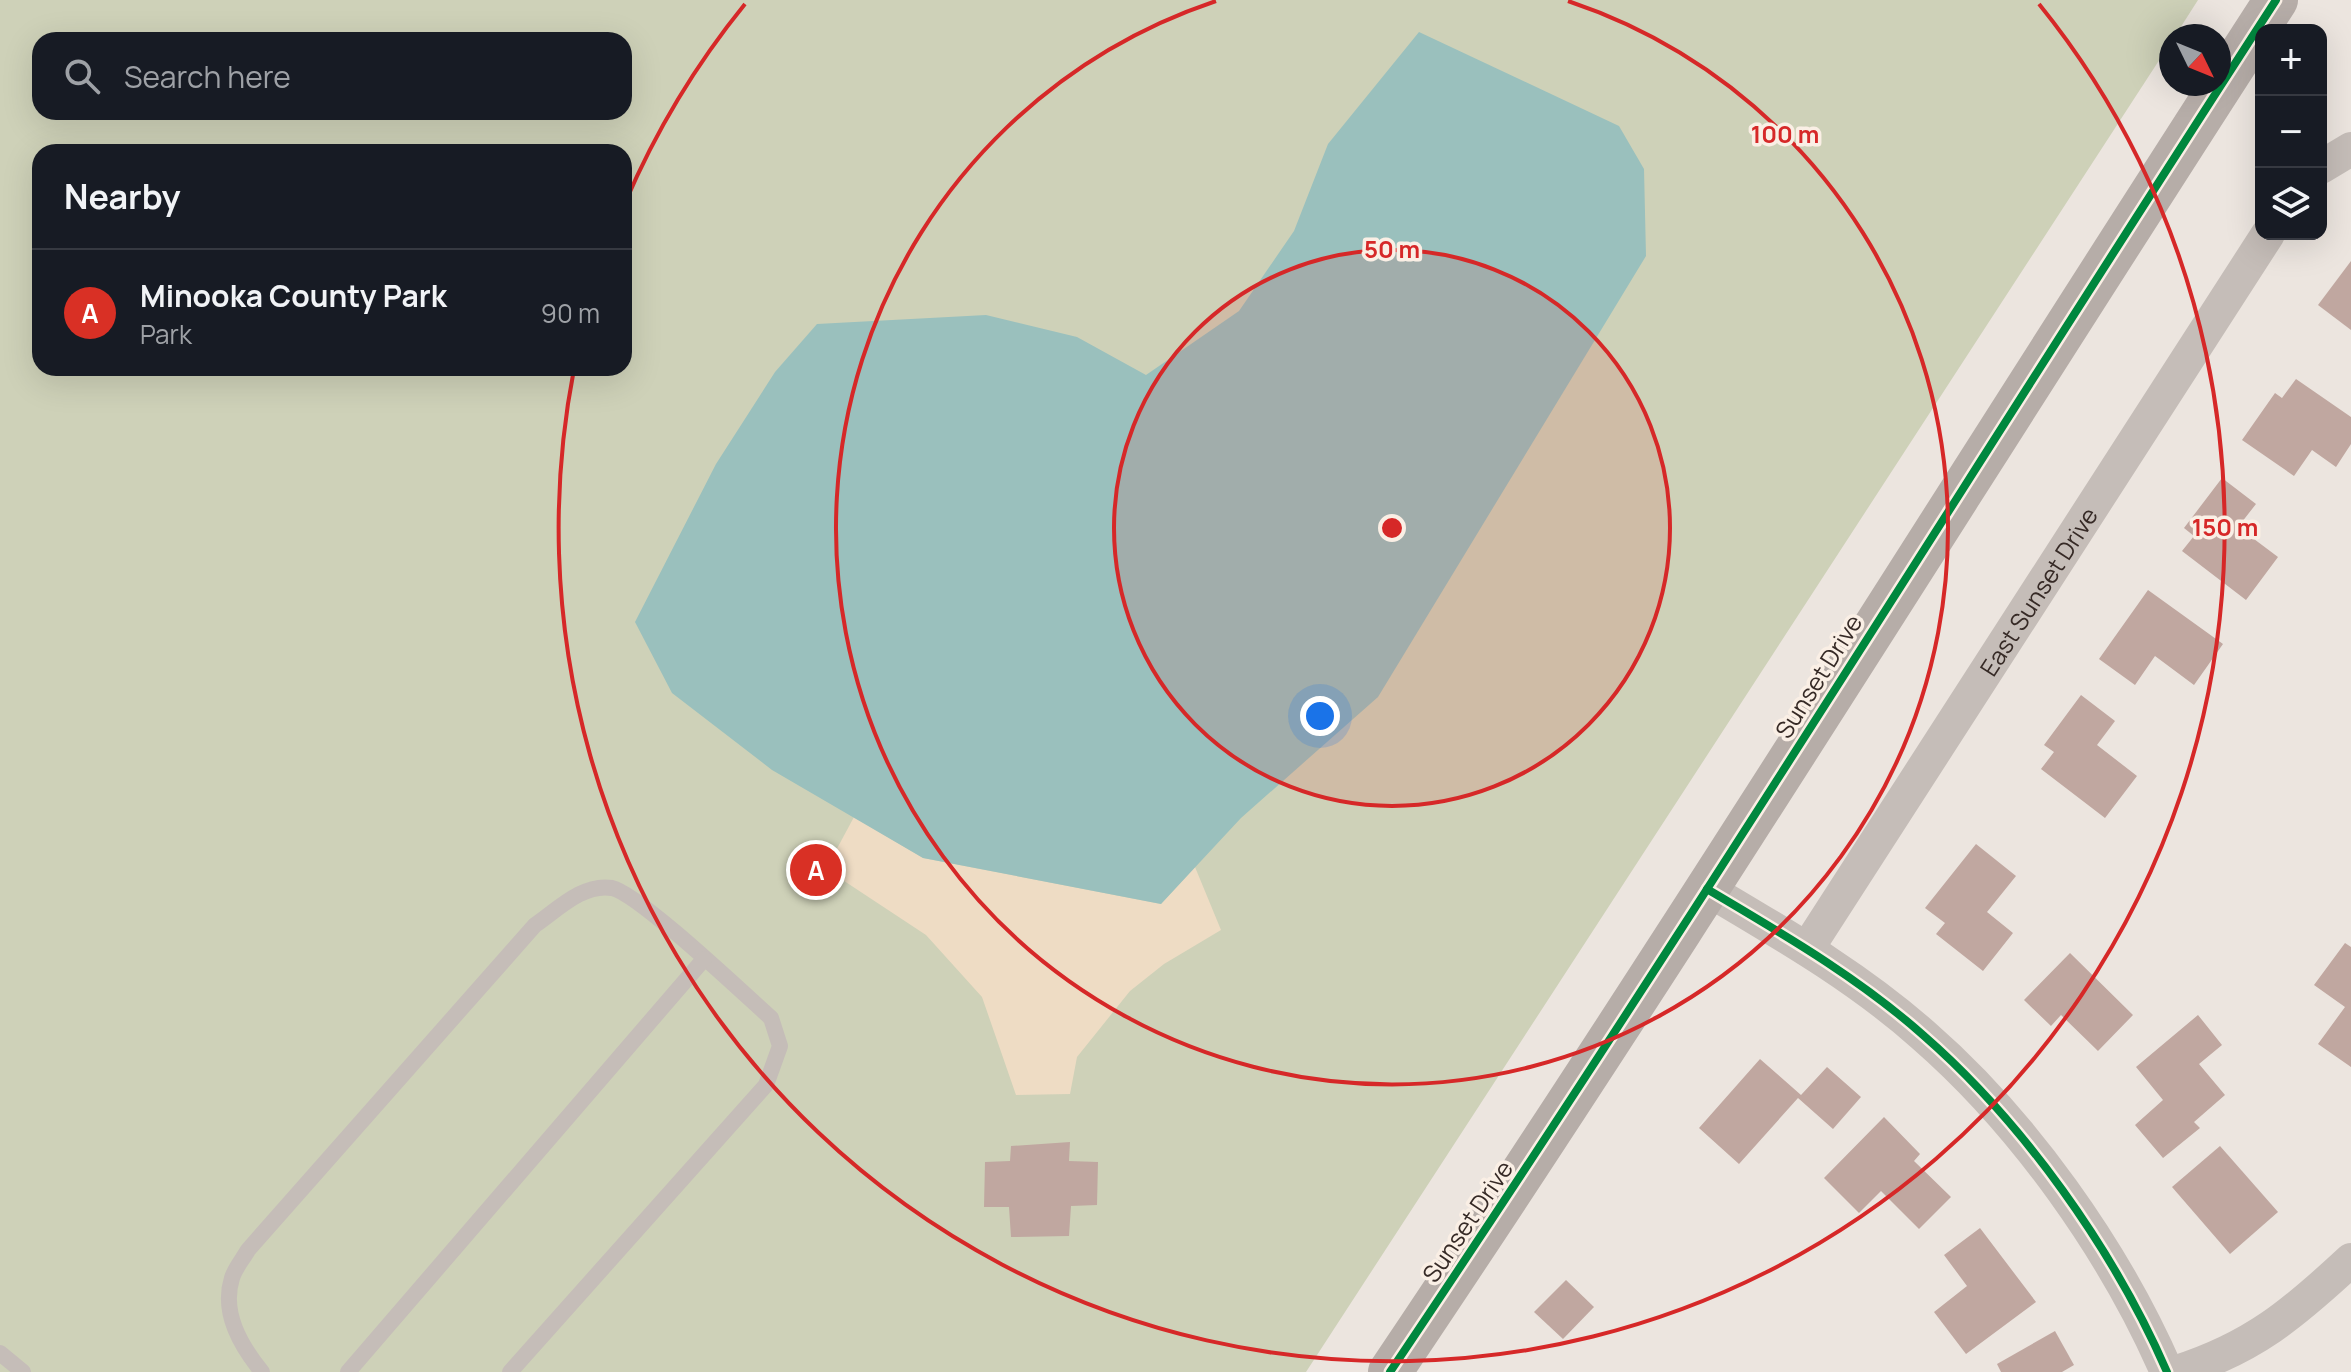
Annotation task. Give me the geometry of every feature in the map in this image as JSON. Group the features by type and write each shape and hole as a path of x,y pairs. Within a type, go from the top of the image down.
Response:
{"street":[{"name":"Sunset Drive","path":"1390,1372 1532,1160 2276,0"},
{"path":"2327,163 2351,149"},
{"name":"East Sunset Drive","path":"1807,949 2264,240"},
{"path":"1707,889 1807,949 1921,1033 1978,1086 2031,1149 2090,1232 2137,1310 2167,1372"},
{"path":"2177,1372 2209,1362 2267,1332 2298,1309 2351,1260"}],"lane":[{"path":"262,1372 242,1348 228,1308 232,1277 248,1250 535,925 583,891 612,888 640,904 771,1018 780,1046 766,1085 510,1372"},
{"path":"348,1372 704,959"},
{"path":"0,1353 23,1372"}],"green space":[{"path":"0,0 2198,0 2183,24 2159,24 2159,60 1306,1372 0,1372"}],"sand":[{"path":"854,817 923,858 1161,904 1195,867 1221,930 1164,964 1130,991 1077,1057 1070,1094 1016,1095 982,997 926,935 826,869"}],"water":[{"path":"1419,32 1619,126 1644,169 1646,256 1378,697 1241,818 1161,904 923,858 772,770 672,693 635,622 716,464 775,372 817,324 986,315 1077,337 1146,375 1239,311 1294,231 1328,144"}],"building":[{"path":"2351,261 2351,330 2318,305"},
{"path":"2296,379 2351,417 2351,444 2336,467 2312,450 2294,476 2242,440 2275,393 2282,398"},
{"path":"2222,478 2256,504 2238,527 2278,557 2246,600 2182,551 2194,536 2184,528"},
{"path":"2148,590 2223,644 2194,685 2155,656 2135,685 2099,659"},
{"path":"2081,695 2115,721 2097,745 2137,776 2105,818 2041,769 2054,752 2044,745"},
{"path":"1976,844 2016,876 1987,912 2013,933 1983,971 1936,934 1945,923 1925,908"},
{"path":"2345,943 2351,947 2351,1067 2318,1044 2345,1007 2314,985"},
{"path":"2070,953 2133,1015 2098,1051 2061,1015 2051,1026 2024,1000"},
{"path":"2198,1015 2222,1045 2199,1064 2225,1095 2194,1122 2200,1128 2163,1158 2135,1125 2163,1100 2136,1067"},
{"path":"1760,1059 1801,1095 1827,1067 1861,1097 1833,1129 1798,1098 1739,1164 1699,1128"},
{"path":"1884,1117 1920,1154 1914,1161 1951,1197 1919,1229 1881,1191 1859,1213 1824,1178"},
{"path":"1070,1142 1069,1161 1098,1162 1097,1205 1071,1206 1069,1236 1011,1237 1009,1207 984,1207 985,1162 1010,1161 1011,1146"},
{"path":"2220,1146 2278,1212 2230,1254 2172,1187"},
{"path":"1980,1228 2036,1302 1966,1354 1934,1312 1967,1286 1944,1255"},
{"path":"1566,1280 1594,1307 1563,1339 1534,1312"},
{"path":"2055,1331 2074,1365 2062,1372 2001,1372 1997,1364"}],"cycle path":[{"path":"1390,1372 1726,860 2276,0"},
{"path":"1707,889 1872,994 1960,1069 1996,1107 2063,1190 2121,1280 2167,1372"}],"place":[{"name":"Minooka County Park","path":"816,870"}]}
